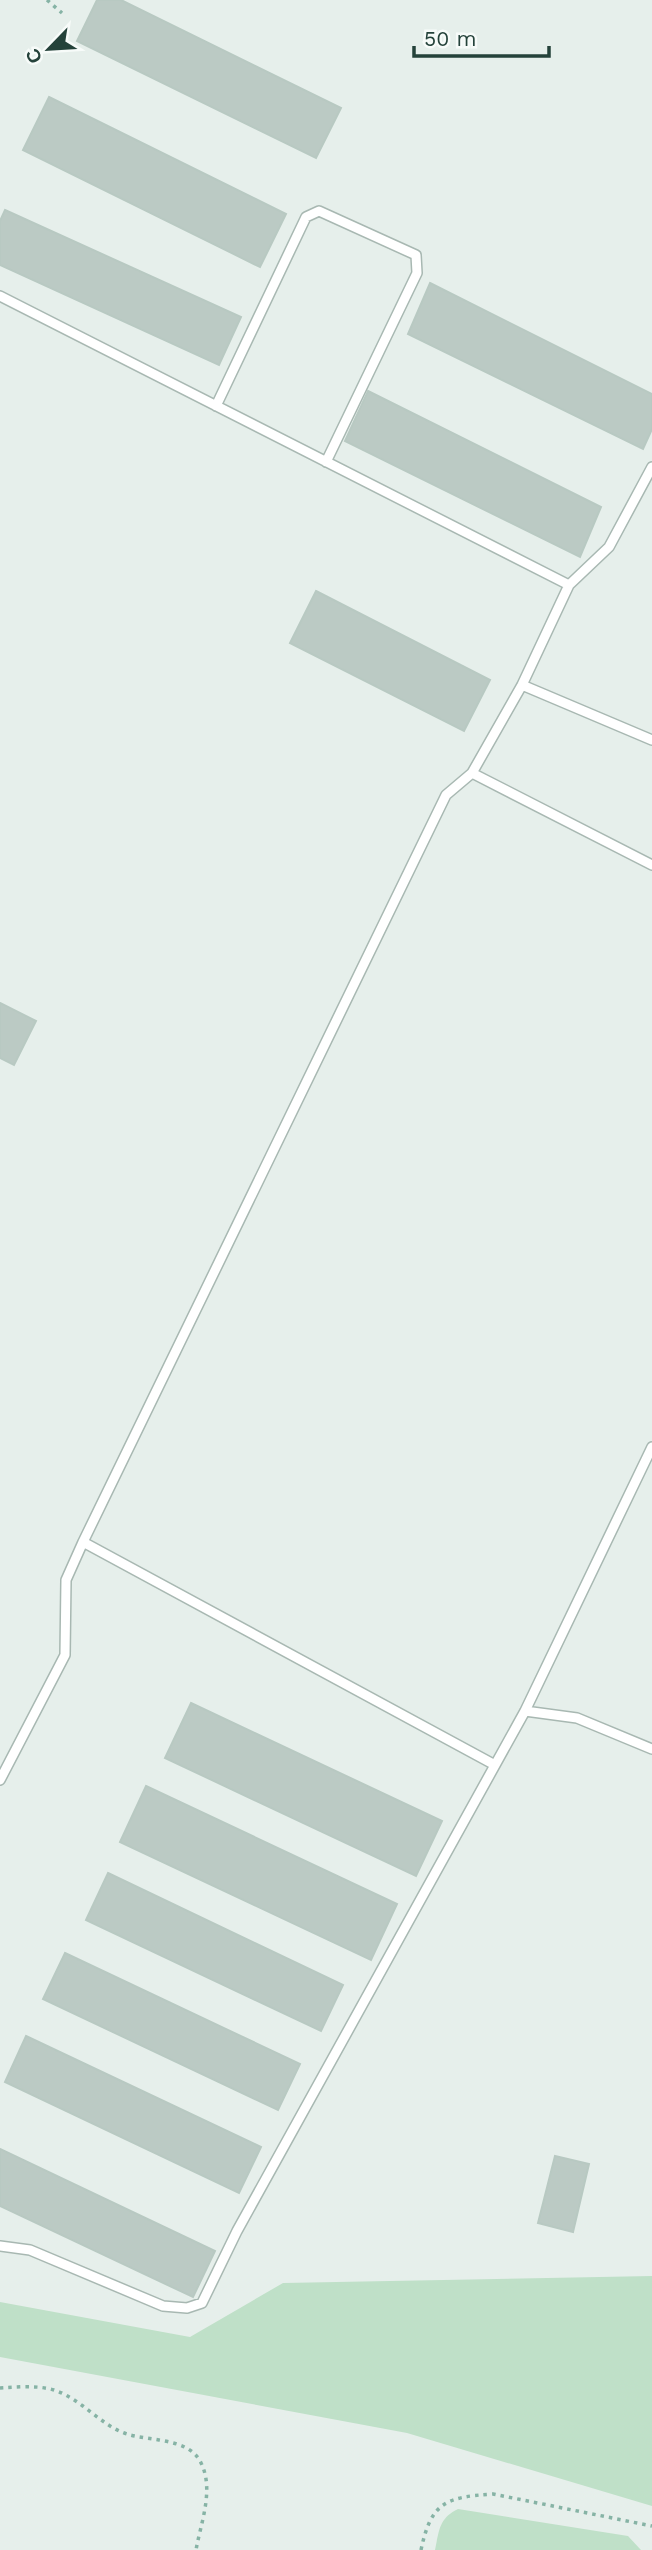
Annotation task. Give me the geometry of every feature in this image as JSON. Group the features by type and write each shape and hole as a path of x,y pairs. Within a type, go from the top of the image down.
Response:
{"lane":[{"path":"216,406 306,217 319,211 416,255 417,273 326,461"},
{"path":"0,296 569,585"},
{"path":"0,1780 65,1655 66,1580 83,1542 446,795 472,773 522,685 569,585 610,547 652,467"},
{"path":"522,685 652,740"},
{"path":"472,773 652,865"},
{"path":"0,2246 30,2250 163,2306 187,2308 202,2303 237,2231 525,1711 652,1447"},
{"path":"83,1542 495,1765"},
{"path":"525,1711 577,1718 652,1749"}],"path":[{"path":"47,0 62,13"},
{"path":"0,2388 26,2386 52,2389 87,2407 124,2434 186,2447 199,2458 207,2478 206,2500 196,2550"},
{"path":"421,2550 426,2524 435,2511 447,2501 470,2495 493,2494 652,2526"}],"green space":[{"path":"652,2276 652,2506 407,2433 0,2357 0,2302 190,2337 283,2283"},
{"path":"458,2509 628,2536 641,2550 435,2550 443,2521"}],"building":[{"path":"97,0 121,0 341,108 316,158 77,41"},
{"path":"49,97 286,214 260,267 23,150"},
{"path":"5,210 241,317 219,365 0,265 0,221"},
{"path":"430,283 652,394 652,429 643,449 408,334"},
{"path":"368,391 601,507 580,557 345,441"},
{"path":"316,591 490,680 464,731 290,643"},
{"path":"0,1003 36,1021 14,1065 0,1058"},
{"path":"191,1703 442,1821 416,1876 165,1758"},
{"path":"146,1786 397,1904 371,1960 120,1842"},
{"path":"108,1873 343,1985 321,2031 86,1920"},
{"path":"65,1953 300,2064 278,2110 43,1999"},
{"path":"26,2036 261,2147 239,2193 5,2082"},
{"path":"0,2149 215,2251 193,2297 0,2206"},
{"path":"555,2156 589,2164 573,2232 538,2223"}]}
